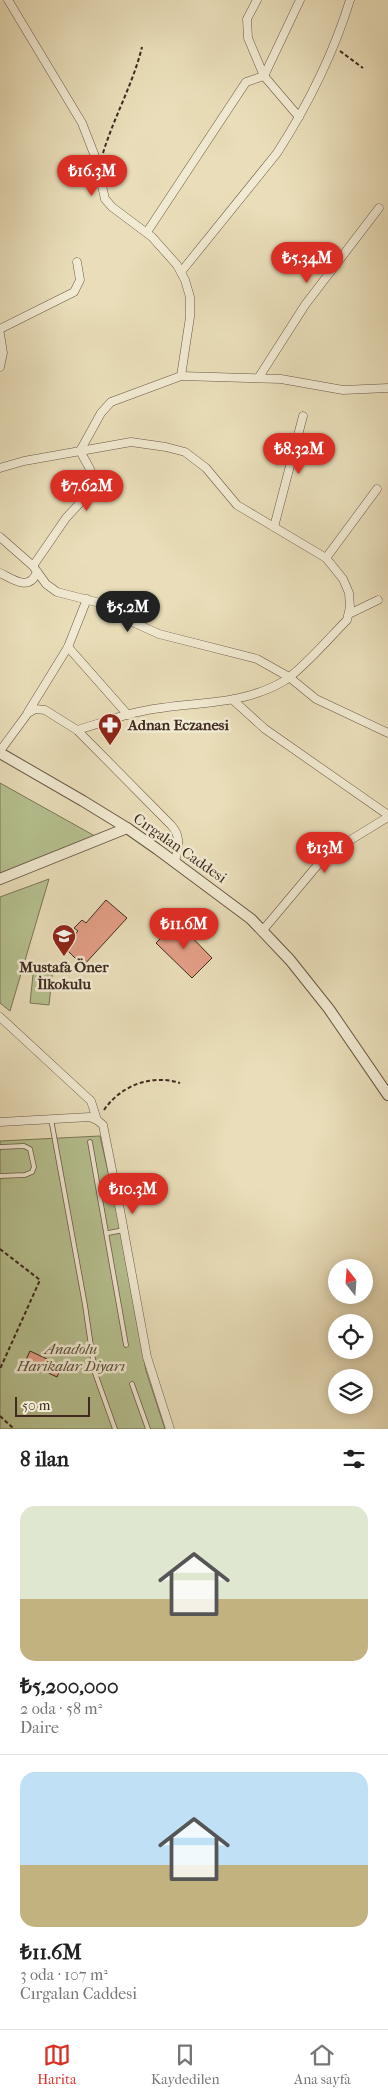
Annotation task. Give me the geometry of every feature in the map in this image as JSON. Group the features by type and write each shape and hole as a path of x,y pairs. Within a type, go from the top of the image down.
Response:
{"street":[{"path":"8,0 82,123 96,159 105,199 112,207 147,232 163,248 181,272 188,288 190,306 189,328 182,376"},
{"path":"257,0 249,14 246,31 264,76 300,117"},
{"path":"147,232 246,82 264,76 300,0"},
{"path":"181,272 278,153 300,117 334,47 350,0"},
{"path":"259,377 305,305 378,208"},
{"path":"0,329 74,292 80,280 77,262"},
{"path":"0,334 3,353 0,367"},
{"path":"80,451 101,413 111,402 182,376 259,377 303,382 343,390 388,388"},
{"path":"274,527 303,416"},
{"path":"0,468 24,461 131,442 185,452 206,468 237,505 326,558 346,586 350,600 347,620 289,677 265,690 233,700 143,711 77,730"},
{"path":"0,573 14,582 22,583 32,579 35,569 66,518 90,492 92,482 90,469 80,451"},
{"path":"326,558 377,489"},
{"path":"0,537 35,569 46,584 57,592 100,603 128,620 159,634 257,658 289,677 316,699 388,733"},
{"path":"0,752 28,713 68,647 88,599"},
{"path":"349,614 378,600"},
{"path":"68,647 128,715"},
{"path":"233,700 264,728 388,816 326,855 263,930"},
{"path":"28,713 35,709 45,710 77,730 175,829 179,842 175,862"},
{"name":"Cırgalan Caddesi","path":"0,752 127,828 238,908 263,930 329,1009 388,1095"},
{"path":"0,879 127,828"},
{"path":"0,1017 91,1100 97,1120 104,1129 147,1357 170,1429"},
{"path":"0,1122 90,1117 97,1120"}],"lane":[{"path":"51,1119 85,1305 95,1373 115,1429"},
{"path":"90,1142 108,1233 126,1345"},
{"path":"0,1147 24,1146 30,1149 34,1167 32,1172 25,1174 0,1176"},
{"path":"108,1233 124,1230"},
{"path":"132,1384 148,1429"}],"path":[{"path":"103,155 113,124 132,83 142,47"},
{"path":"334,47 363,68"},
{"path":"97,1120 110,1100 134,1085 157,1079 180,1083"},
{"path":"0,1249 40,1280 0,1369"},
{"path":"0,1416 14,1429"}],"green space":[{"path":"0,783 102,840 0,879"},
{"path":"49,879 10,1011 0,1003 0,897"},
{"path":"34,965 53,967 49,1005 30,1003"},
{"name":"Anadolu Harikalar Diyarı","path":"100,1136 117,1212 146,1371 165,1429 0,1429 0,1141"}],"building":[{"path":"106,900 127,918 83,966 64,947 78,931 74,928 82,920 86,923"},
{"path":"177,922 212,958 192,978 156,943"},
{"path":"30,1351 62,1366 57,1377 25,1362"}],"place":[{"name":"Adnan Eczanesi","path":"110,746"},
{"name":"Mustafa Öner İlkokulu","path":"64,957"}]}
